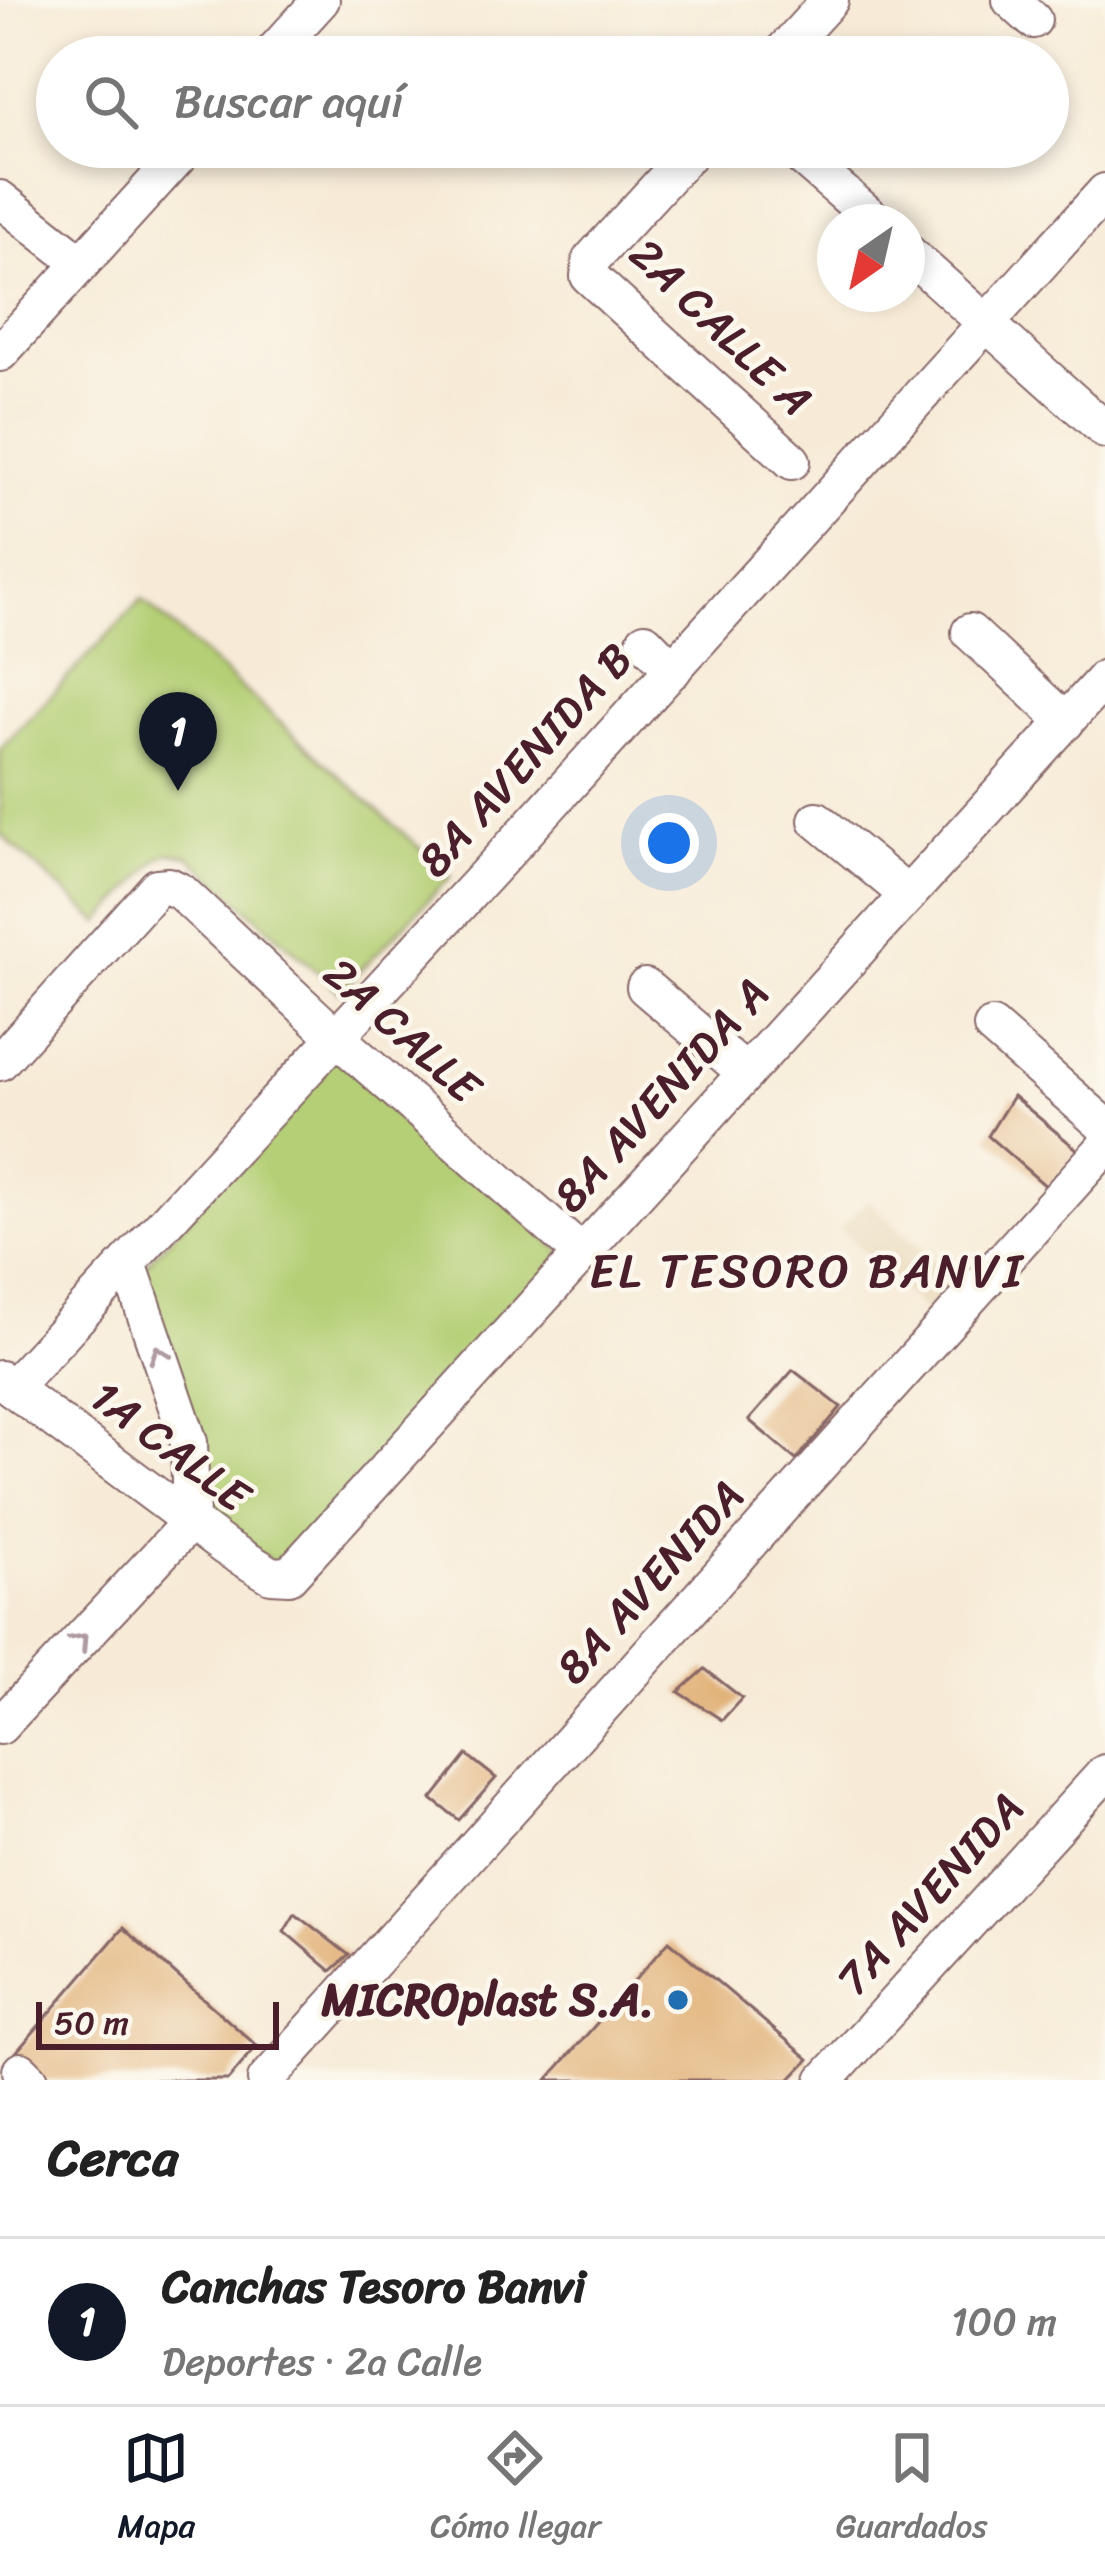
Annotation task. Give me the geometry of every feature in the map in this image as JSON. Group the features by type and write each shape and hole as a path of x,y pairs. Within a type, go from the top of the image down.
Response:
{"street":[{"path":"288,36 320,0"},
{"path":"797,36 830,0"},
{"path":"0,353 168,168"},
{"name":"2A CALLE A","path":"676,168 591,260 590,276 792,461"},
{"path":"815,168 857,204"},
{"name":"8A AVENIDA B","path":"6,1383 129,1266 1105,192"},
{"path":"0,199 81,263"},
{"path":"925,268 1105,430"},
{"path":"970,632 1066,722"},
{"path":"645,641 673,670"},
{"name":"8A AVENIDA A","path":"289,1576 1105,678"},
{"path":"818,820 908,895"},
{"name":"2A CALLE","path":"0,1062 157,887 169,886 581,1253"},
{"path":"645,987 746,1072"},
{"path":"992,1027 1105,1126"},
{"name":"8A AVENIDA","path":"266,2080 1105,1148"},
{"path":"0,1726 191,1521 189,1442 129,1266"},
{"name":"1A CALLE","path":"6,1383 191,1521 271,1575 289,1576"},
{"name":"7A AVENIDA","path":"825,2080 1105,1773"}],"shaded area":[{"path":"868,1200 957,1281 930,1317 840,1228"}],"green space":[{"path":"142,599 451,876 340,992 189,856 170,853 159,858 100,923 0,834 0,749"},
{"path":"337,1052 565,1254 281,1568 202,1516 142,1269"}],"building":[{"path":"1013,1096 1079,1151 1048,1188 988,1136"},
{"path":"793,1370 841,1407 796,1460 749,1420"},
{"path":"705,1669 742,1698 722,1720 679,1692"},
{"path":"467,1755 496,1778 459,1820 432,1799"},
{"path":"295,1913 349,1955 331,1971 284,1931"},
{"path":"123,1928 257,2046 228,2080 39,2080 12,2057"},
{"name":"MICROplast S.A.","path":"669,1941 809,2059 789,2080 547,2080"}],"place":[{"name":"Canchas Tesoro Banvi","path":"178,791"},
{"name":"MICROplast S.A.","path":"678,2000"}],"district":[{"name":"EL TESORO BANVI","path":"807,1270"}]}
